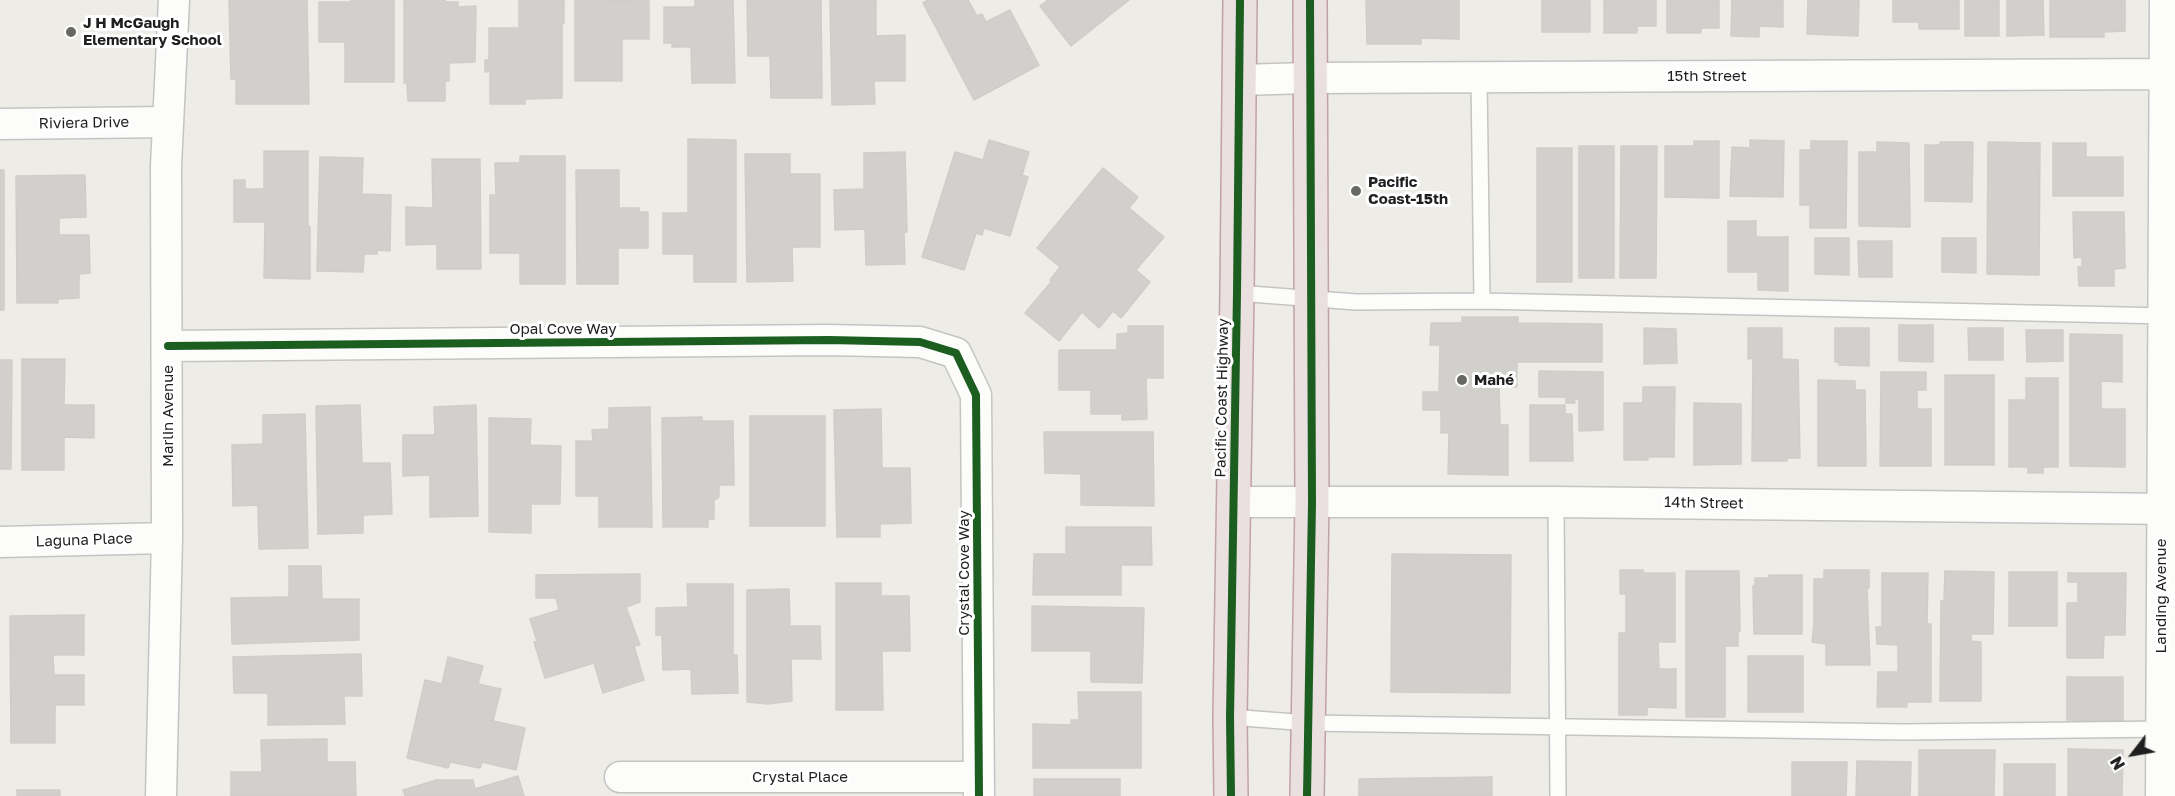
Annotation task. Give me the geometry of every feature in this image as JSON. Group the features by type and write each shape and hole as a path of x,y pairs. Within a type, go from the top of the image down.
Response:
{"highway":[{"name":"Pacific Coast Highway","path":"1231,796 1230,717 1238,293 1240,0"},
{"path":"1307,796 1312,503 1310,0"}],"street":[{"name":"Marlin Avenue","path":"161,796 167,538 166,166 174,0"},
{"name":"Landing Avenue","path":"2161,796 2168,729 2170,316 2170,74 2164,0"},
{"name":"15th Street","path":"1239,80 2170,74"},
{"name":"Riviera Drive","path":"0,124 168,122"},
{"name":"Opal Cove Way","path":"168,346 829,340 920,342 956,353"},
{"name":"Crystal Cove Way","path":"956,353 976,395 979,786"},
{"name":"14th Street","path":"1233,502 1556,501 2168,509"},
{"name":"Laguna Place","path":"0,542 167,538"},
{"name":"Crystal Place","path":"620,777 979,786"}],"lane":[{"path":"1479,77 1482,301"},
{"path":"1238,293 1356,302 1482,301 2170,316"},
{"path":"1556,501 1558,796"},
{"path":"1230,717 1308,723 1904,732 2168,729"}],"building":[{"path":"229,0 307,0 309,104 236,104 236,79 231,79"},
{"path":"351,0 394,0 394,82 345,82 345,42 319,42 319,2 351,2"},
{"path":"404,0 445,0 446,2 458,2 458,7 476,6 475,62 449,63 449,81 445,81 445,101 408,101 407,83 404,83"},
{"path":"519,0 564,0 562,98 525,99 525,104 490,104 490,71 485,72 485,60 489,60 489,28 519,28"},
{"path":"575,0 649,1 649,39 622,39 622,81 575,81"},
{"path":"695,0 733,0 735,83 692,83 691,47 672,47 672,43 664,43 664,7 695,7"},
{"path":"747,0 821,0 822,98 771,98 770,56 748,56"},
{"path":"830,0 876,0 876,36 905,35 905,81 874,81 875,104 832,105"},
{"path":"928,0 968,0 977,16 982,14 986,22 1010,10 1039,65 974,100 923,3"},
{"path":"1048,0 1129,0 1071,46 1040,6"},
{"path":"1366,0 1459,0 1459,39 1421,38 1421,44 1367,44"},
{"path":"1542,0 1590,0 1590,32 1542,32"},
{"path":"1604,0 1656,0 1656,26 1637,26 1637,33 1604,33"},
{"path":"1667,0 1719,0 1719,28 1701,28 1701,33 1667,33"},
{"path":"1732,0 1783,0 1783,27 1759,26 1759,37 1731,36"},
{"path":"1808,0 1859,0 1858,36 1807,34"},
{"path":"1893,0 1959,0 1959,29 1919,29 1919,22 1893,22"},
{"path":"1965,0 1999,0 1999,36 1965,36"},
{"path":"2007,0 2043,0 2044,35 2007,36"},
{"path":"2050,0 2125,0 2125,31 2104,32 2104,37 2050,37"},
{"path":"688,139 736,140 736,282 694,282 694,254 663,254 663,213 688,213"},
{"path":"989,140 1029,152 1022,175 1028,177 1010,236 984,228 982,235 976,233 964,270 922,257 955,152 983,160"},
{"path":"1750,140 1784,141 1783,197 1730,196 1732,147 1750,148"},
{"path":"1694,141 1719,141 1719,198 1665,197 1665,146 1694,146"},
{"path":"1811,141 1847,141 1846,228 1810,228 1810,205 1800,205 1800,150 1811,150"},
{"path":"1877,142 1909,143 1910,227 1859,226 1859,152 1877,152"},
{"path":"1940,142 1973,142 1972,202 1925,201 1925,145 1940,145"},
{"path":"1988,142 2040,143 2039,275 1987,274"},
{"path":"2053,143 2086,143 2086,157 2123,157 2123,196 2053,196"},
{"path":"1579,146 1614,146 1614,278 1579,278"},
{"path":"1621,146 1657,146 1656,278 1620,278"},
{"path":"1537,148 1572,148 1572,282 1537,282"},
{"path":"264,151 308,151 310,279 264,278 265,222 234,222 234,180 245,180 245,189 264,189"},
{"path":"905,152 907,232 904,232 905,264 866,265 865,229 835,230 834,190 864,189 864,153"},
{"path":"745,154 790,154 790,174 820,174 820,247 792,247 793,281 747,282"},
{"path":"520,156 565,156 565,284 520,284 520,253 490,253 490,195 496,195 495,163 520,163"},
{"path":"320,157 363,158 362,194 391,195 390,251 377,250 377,254 364,254 363,272 317,271"},
{"path":"432,159 480,159 481,269 437,269 437,244 406,245 406,207 433,208"},
{"path":"1103,168 1138,197 1129,208 1164,237 1136,270 1150,282 1121,318 1113,311 1099,328 1082,312 1059,341 1025,313 1051,282 1050,280 1060,267 1037,248"},
{"path":"0,170 4,170 4,310 0,310"},
{"path":"576,170 619,170 619,208 639,208 639,212 648,212 648,248 618,248 618,284 577,284"},
{"path":"85,175 86,217 59,218 59,235 89,235 90,273 79,274 79,298 58,299 58,303 17,303 16,176"},
{"path":"2073,212 2124,212 2125,268 2114,269 2114,286 2079,286 2078,267 2082,267 2082,257 2074,258"},
{"path":"1728,221 1756,221 1756,237 1788,237 1788,291 1758,290 1758,272 1728,272"},
{"path":"1815,238 1849,238 1849,275 1815,274"},
{"path":"1942,238 1976,238 1976,273 1942,272"},
{"path":"1858,241 1892,241 1892,277 1859,277"},
{"path":"1462,317 1518,317 1518,323 1602,324 1602,362 1517,362 1517,387 1499,387 1500,425 1508,425 1508,475 1448,474 1449,433 1441,433 1441,410 1423,410 1423,392 1439,392 1440,345 1430,345 1431,323 1462,323"},
{"path":"1899,325 1933,325 1933,362 1899,361"},
{"path":"1128,326 1163,326 1163,378 1146,378 1147,419 1122,420 1122,414 1091,414 1091,390 1059,390 1059,350 1117,350 1117,334 1128,333"},
{"path":"1644,328 1676,329 1677,363 1644,364"},
{"path":"1748,328 1782,328 1782,359 1798,360 1800,458 1787,458 1787,461 1752,461 1753,358 1748,359"},
{"path":"1835,328 1869,328 1869,366 1839,365 1839,362 1835,362"},
{"path":"1968,328 2003,328 2003,360 1969,360"},
{"path":"2026,330 2063,330 2063,361 2027,362"},
{"path":"2070,334 2122,335 2122,382 2101,381 2101,409 2125,409 2125,467 2070,466"},
{"path":"22,359 65,359 64,405 94,405 94,438 64,437 64,470 22,470"},
{"path":"0,360 12,360 11,469 0,469"},
{"path":"1539,371 1603,372 1603,430 1579,431 1579,399 1574,399 1575,403 1566,403 1566,397 1539,397"},
{"path":"1881,372 1926,372 1926,390 1917,390 1917,409 1931,409 1931,466 1880,466"},
{"path":"1945,375 1994,375 1994,465 1945,465"},
{"path":"2026,378 2058,378 2058,467 2043,467 2043,473 2028,473 2028,467 2009,467 2009,400 2026,400"},
{"path":"1818,380 1855,381 1855,390 1865,390 1866,466 1818,466"},
{"path":"1643,387 1675,387 1674,457 1624,460 1624,403 1643,403"},
{"path":"1694,403 1741,404 1741,464 1694,465"},
{"path":"360,405 362,463 390,463 392,514 363,515 363,533 318,534 316,406"},
{"path":"476,405 478,516 430,517 430,475 403,476 403,435 435,435 434,407"},
{"path":"1530,405 1565,405 1565,414 1572,414 1573,461 1530,461"},
{"path":"650,407 652,527 599,527 599,496 576,496 576,441 593,441 592,430 609,429 609,408"},
{"path":"881,409 882,468 910,468 911,523 880,524 880,537 837,537 834,410"},
{"path":"305,414 308,548 259,549 258,505 233,506 232,445 263,444 263,415"},
{"path":"750,416 825,416 825,526 750,526"},
{"path":"702,417 702,421 733,421 734,485 719,485 719,497 714,500 714,519 708,519 708,527 663,527 662,418"},
{"path":"489,418 531,419 530,445 561,446 560,504 531,504 531,533 489,532"},
{"path":"1044,432 1153,432 1154,506 1081,505 1081,474 1045,473"},
{"path":"1066,527 1151,527 1152,565 1121,565 1121,595 1033,595 1034,554 1066,554"},
{"path":"1392,554 1511,555 1510,693 1391,692"},
{"path":"289,566 321,566 322,599 359,599 359,640 232,644 231,598 289,597"},
{"path":"1620,570 1675,573 1675,642 1658,642 1659,669 1676,669 1676,708 1647,707 1647,715 1619,715 1619,633 1626,633 1626,594 1620,594"},
{"path":"1824,570 1869,570 1869,588 1867,588 1870,665 1826,665 1826,644 1812,642 1814,579 1824,579"},
{"path":"1686,571 1739,571 1738,646 1725,646 1725,717 1686,717"},
{"path":"1945,571 1994,572 1993,634 1971,634 1971,641 1981,642 1981,701 1940,701 1941,601 1944,601"},
{"path":"2009,572 2057,572 2057,626 2009,626"},
{"path":"1882,573 1928,573 1927,624 1931,624 1931,702 1907,702 1907,707 1877,707 1878,672 1898,672 1898,645 1877,644 1876,627 1882,627"},
{"path":"2068,573 2126,573 2125,635 2104,635 2103,658 2067,658 2067,603 2078,603 2078,582 2068,582"},
{"path":"640,574 640,602 626,607 640,645 634,646 644,680 603,693 594,663 545,678 530,619 559,610 556,598 536,598 536,575"},
{"path":"1769,575 1802,575 1802,634 1754,634 1753,586 1755,586 1755,578 1769,578"},
{"path":"836,583 881,583 881,596 909,596 910,651 882,651 883,710 836,710"},
{"path":"687,584 733,584 733,655 737,655 738,693 692,694 691,669 663,670 662,635 656,635 656,608 688,607"},
{"path":"789,589 790,626 820,626 821,659 791,659 792,701 768,704 747,702 747,590"},
{"path":"1032,606 1144,608 1142,683 1091,682 1091,651 1032,651"},
{"path":"84,615 84,655 53,655 54,675 84,675 84,705 55,705 55,743 11,743 10,616"},
{"path":"361,654 362,696 344,696 345,724 268,725 268,693 234,693 233,657"},
{"path":"1748,656 1803,656 1803,712 1748,712"},
{"path":"448,657 483,666 478,684 501,689 493,721 525,728 516,770 482,762 480,768 450,762 448,768 407,758 425,680 442,684"},
{"path":"2067,677 2123,677 2123,721 2067,720"},
{"path":"1078,692 1141,692 1141,768 1033,768 1033,724 1071,725 1071,720 1079,720"},
{"path":"327,739 327,762 355,762 356,796 231,796 231,772 262,772 261,740"},
{"path":"2068,749 2123,750 2122,796 2068,796"},
{"path":"1919,750 1995,750 1994,796 1919,796"},
{"path":"1857,761 1911,762 1910,796 1856,796"},
{"path":"1792,762 1847,762 1846,796 1792,796"},
{"path":"2004,764 2055,764 2055,796 2004,796"},
{"path":"518,776 524,796 405,796 403,790 437,780 473,780 475,789"},
{"path":"1492,777 1492,796 1359,796 1359,779"},
{"path":"1034,779 1120,779 1120,796 1034,796"},
{"path":"17,790 60,790 60,796 17,796"}],"cycle path":[{"path":"1231,796 1230,717 1240,0"},
{"path":"1307,796 1312,503 1310,0"},
{"path":"168,346 829,340 920,342 956,353 976,395 979,796"}],"place":[{"name":"J H McGaugh Elementary School","path":"71,32"},
{"name":"Pacific Coast-15th","path":"1356,191"},
{"name":"Mahé","path":"1462,380"}]}
